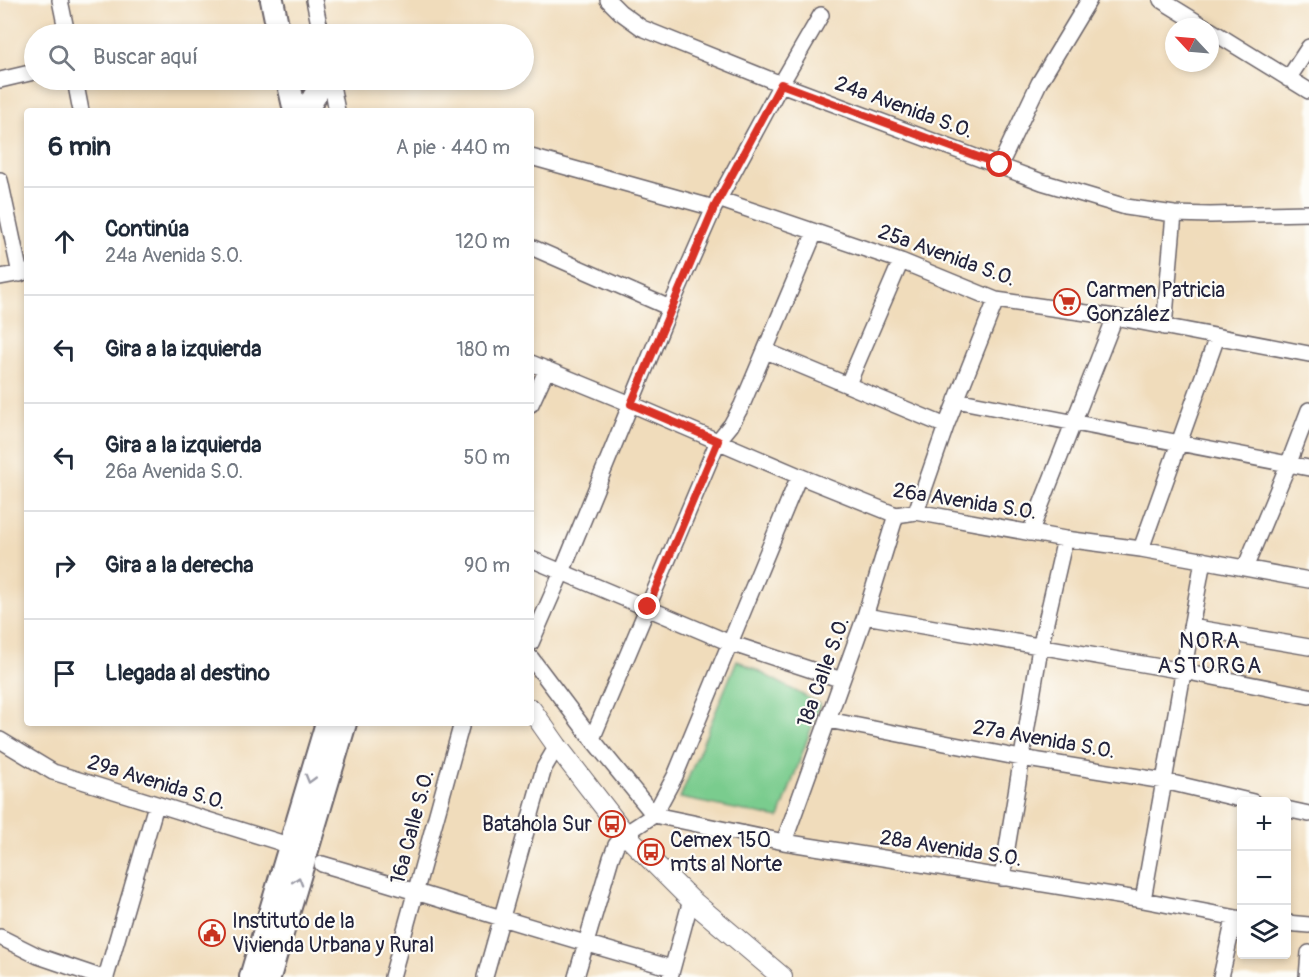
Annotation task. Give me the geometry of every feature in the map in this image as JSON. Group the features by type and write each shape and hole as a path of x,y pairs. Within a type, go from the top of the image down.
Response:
{"highway":[{"path":"272,0 277,24"},
{"path":"290,90 294,108"},
{"path":"308,108 318,90"},
{"path":"251,977 307,854 327,726"},
{"path":"269,977 344,726"}],"main road":[{"path":"534,713 625,834 691,900 776,975"}],"street":[{"path":"60,0 65,24"},
{"path":"314,0 319,24"},
{"name":"24a Avenida S.O.","path":"608,0 642,28 781,84 1042,182 1126,207 1174,213 1210,215 1309,213"},
{"path":"1000,165 1039,83 1089,0"},
{"path":"1161,0 1190,18"},
{"path":"534,636 716,203 821,15"},
{"path":"1219,36 1309,91"},
{"path":"1288,80 1309,47"},
{"path":"0,80 24,74"},
{"path":"77,90 80,108"},
{"path":"333,90 336,108"},
{"name":"25a Avenida S.O.","path":"534,158 716,203 815,232 901,261 996,300 1115,317 1309,354"},
{"path":"0,180 23,273 0,277"},
{"path":"1164,327 1174,213"},
{"path":"592,739 718,441 742,405 815,232"},
{"path":"534,248 670,308"},
{"path":"848,384 901,261"},
{"path":"916,512 946,426 996,300"},
{"path":"1030,533 1115,317"},
{"path":"1141,549 1217,337"},
{"path":"766,351 946,426"},
{"name":"26a Avenida S.O.","path":"534,364 896,515 916,512 1065,539 1141,549 1309,580"},
{"path":"534,397 547,369"},
{"path":"956,400 1309,468"},
{"path":"1245,568 1309,410"},
{"path":"576,977 610,858 616,845 625,834 654,815 675,776 799,476"},
{"name":"18a Calle S.O.","path":"784,842 865,616 896,515"},
{"path":"1002,878 1040,648 1065,539"},
{"path":"534,560 730,643 842,680"},
{"path":"1143,900 1203,560"},
{"path":"865,616 1183,671 1309,696"},
{"path":"1191,627 1309,647"},
{"path":"534,662 592,739 654,815"},
{"name":"27a Avenida S.O.","path":"828,720 1021,758 1164,781 1237,797"},
{"name":"16a Calle S.O.","path":"392,977 461,726"},
{"name":"29a Avenida S.O.","path":"0,740 53,772 671,973"},
{"path":"485,977 544,768 557,746"},
{"path":"106,977 156,805"},
{"path":"1291,810 1309,814"},
{"name":"28a Avenida S.O.","path":"654,815 784,842 1143,900 1237,919"},
{"path":"671,973 691,900"},
{"path":"1221,977 1237,922"},
{"path":"1291,924 1309,926"},
{"path":"0,937 38,956 100,977"},
{"path":"1307,977 1309,953"}],"green space":[{"path":"737,660 820,704 779,818 680,798"}],"place":[{"name":"Carmen Patricia González","path":"1067,302"},
{"name":"Batahola Sur","path":"612,824"},
{"name":"Cemex 150 mts al Norte","path":"651,852"},
{"name":"Instituto de la Vivienda Urbana y Rural","path":"212,933"}],"district":[{"name":"NORA ASTORGA","path":"1210,652"}],"route":[{"path":"648,607 718,441 631,404 714,208 781,84 1000,165"}]}
